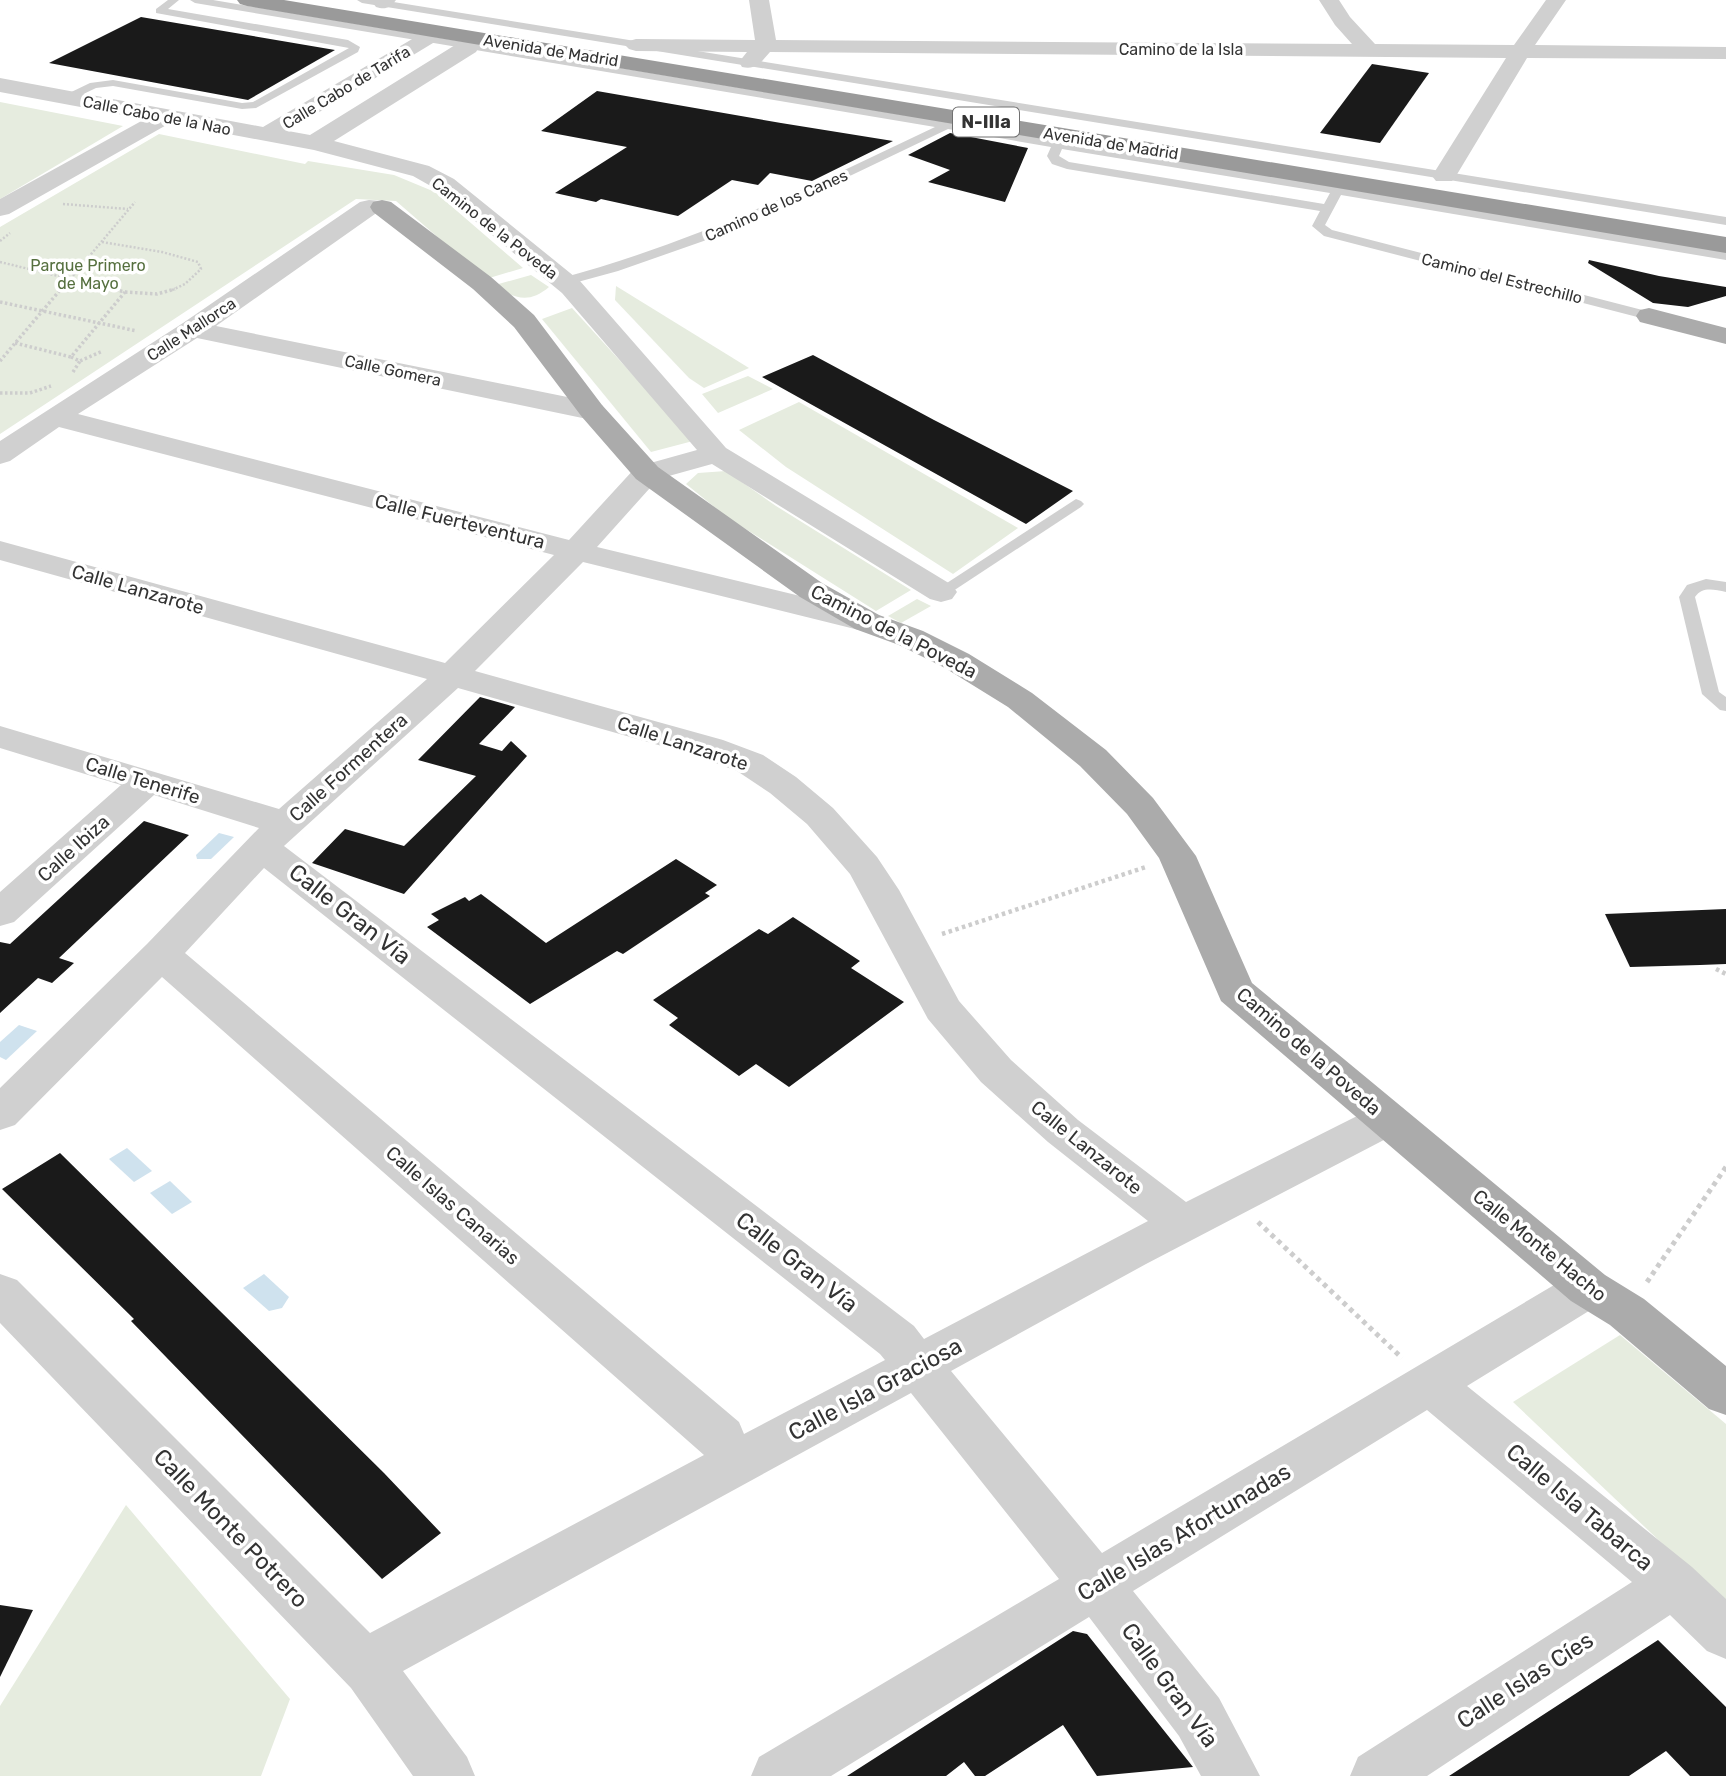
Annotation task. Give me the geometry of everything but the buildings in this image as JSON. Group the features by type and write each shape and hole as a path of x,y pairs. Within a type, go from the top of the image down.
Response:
{"highway":[{"name":"Avenida de Madrid","path":"247,0 1726,245"},
{"name":"Avenida de Madrid","path":"307,0 1726,233"}],"main road":[{"name":"Camino de la Poveda","path":"382,207 482,283 524,321 592,411 647,473 811,590 867,622 911,638 957,661 1020,700 1093,758 1139,806 1177,856 1235,991 1388,1119"},
{"name":"Camino del Estrechillo","path":"1649,316 1726,336"},
{"name":"Calle Monte Hacho","path":"1388,1119 1726,1395"}],"street":[{"path":"749,64 766,44 759,0"},
{"path":"1329,0 1342,22 1368,49"},
{"path":"1444,176 1520,52 1556,0"},
{"name":"Calle Cabo de Tarifa","path":"265,135 426,39"},
{"name":"Camino de la Isla","path":"636,45 1726,53"},
{"name":"Calle Cabo de Tarifa","path":"314,143 468,47"},
{"name":"Calle Cabo de la Nao","path":"0,85 314,143"},
{"path":"10,203 166,116"},
{"name":"Camino de la Poveda","path":"314,143 410,167 445,184 570,287 716,454 941,592"},
{"name":"Calle Mallorca","path":"0,455 54,416 184,335 369,207 382,207"},
{"name":"Calle Gomera","path":"184,335 592,411"},
{"name":"Calle Fuerteventura","path":"54,416 576,551 867,622"},
{"path":"647,473 716,454"},
{"name":"Calle Formentera","path":"0,1114 161,954 273,836 451,676 576,551 647,473"},
{"name":"Calle Lanzarote","path":"0,550 710,748 750,763 783,785 820,816 864,866 885,899 942,1009 996,1071 1063,1131 1182,1224"},
{"name":"Calle Tenerife","path":"0,737 147,782 273,836"},
{"name":"Calle Ibiza","path":"0,914 147,782"},
{"name":"Calle Gran Vía","path":"273,836 286,863 897,1340 1096,1584 1199,1717 1232,1776"},
{"name":"Calle Islas Canarias","path":"161,954 721,1437 734,1465"},
{"name":"Calle Isla Graciosa","path":"364,1664 1182,1224 1388,1119"},
{"name":"Calle Monte Potrero","path":"0,1293 364,1664 447,1776"},
{"name":"Calle Islas Afortunadas","path":"779,1776 1430,1384 1608,1300"},
{"name":"Calle Isla Tabarca","path":"1430,1384 1673,1584 1726,1634"},
{"name":"Calle Islas Cíes","path":"1378,1776 1673,1584"}],"lane":[{"path":"68,98 94,85 109,82 242,106 256,105 266,102 354,50 353,45 348,43 160,11 174,0"},
{"path":"195,0 1726,256"},
{"path":"377,1 749,64 1726,221"},
{"name":"Camino de los Canes","path":"563,282 641,262 751,220 944,127"},
{"path":"1058,145 1053,156 1056,161 1067,165 1327,208 1337,191"},
{"name":"Camino del Estrechillo","path":"1327,208 1318,226 1328,233 1649,316"},
{"path":"941,592 1076,505"},
{"path":"1726,587 1706,584 1693,588 1687,597 1711,694 1726,706"}],"path":[{"path":"0,361 135,202"},
{"path":"10,203 129,209"},
{"path":"0,262 138,295 179,289 194,279 201,269 198,262 173,255 102,242"},
{"path":"15,344 71,357 124,292"},
{"path":"0,302 99,322 184,335"},
{"path":"72,374 80,361"},
{"path":"0,393 30,393 55,384"},
{"path":"907,945 1177,856"},
{"path":"1716,969 1726,974"},
{"path":"1608,1300 1726,1167"},
{"path":"1232,1198 1430,1384"}],"green space":[{"path":"0,102 123,126 0,199"},
{"name":"Parque Primero de Mayo","path":"159,134 305,164 308,161 394,175 435,192 523,268 486,279 396,201 356,199 0,434 0,227"},
{"path":"531,275 549,287 535,296 522,298 495,285"},
{"path":"616,286 749,368 704,388 689,378 615,300"},
{"path":"572,308 693,441 651,452 542,319"},
{"path":"748,376 773,389 718,413 702,394"},
{"path":"799,402 1018,528 953,574 786,467 739,430"},
{"path":"726,471 776,506 911,590 876,611 728,518 686,484 698,473"},
{"path":"917,599 931,606 901,623 888,616"},
{"path":"1620,1335 1726,1424 1726,1604 1513,1402"},
{"path":"126,1505 290,1699 261,1776 0,1776 0,1706"}],"water":[{"path":"219,833 234,837 211,859 197,859 196,855"},
{"path":"19,1025 37,1031 6,1060 0,1057 0,1042"},
{"path":"127,1148 152,1171 134,1182 109,1159"},
{"path":"170,1181 192,1202 172,1214 150,1193"},
{"path":"264,1274 289,1297 282,1308 269,1311 243,1288"}]}
